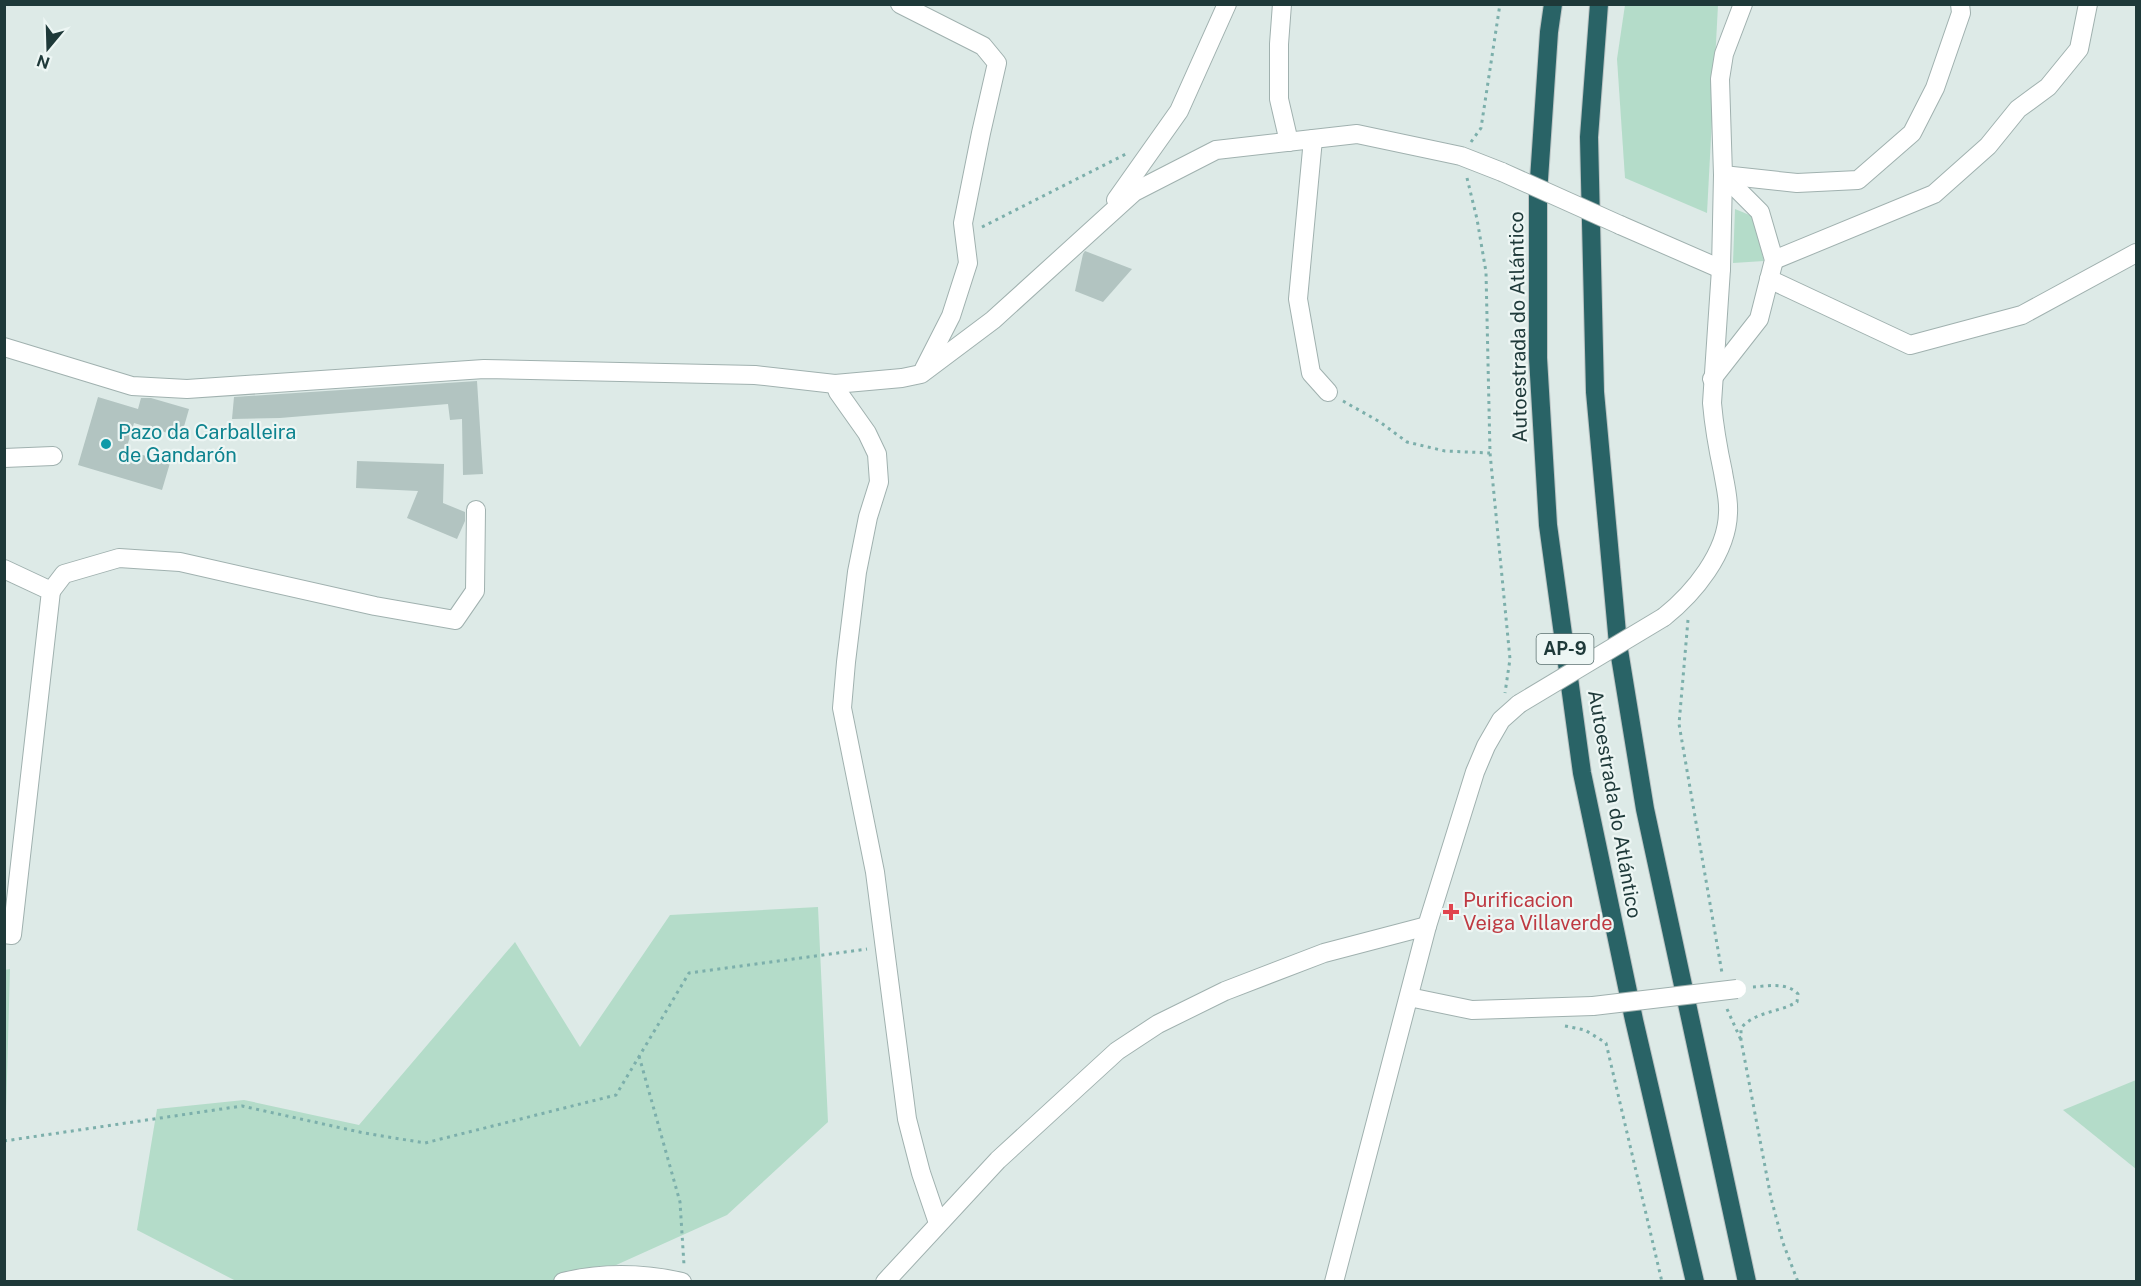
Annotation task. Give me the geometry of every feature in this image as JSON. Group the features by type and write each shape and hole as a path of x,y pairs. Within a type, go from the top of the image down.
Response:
{"highway":[{"name":"Autoestrada do Atlántico","path":"1553,4 1549,32 1538,206 1538,358 1548,525 1582,773 1634,1020 1695,1281"},
{"name":"Autoestrada do Atlántico","path":"1599,4 1589,137 1595,392 1618,644 1645,809 1747,1281"}],"street":[{"path":"900,4 983,46 997,63 963,223 968,263 951,316 921,374"},
{"path":"1100,224 1179,111 1227,4"},
{"path":"1282,4 1279,99 1289,142"},
{"path":"1334,1281 1427,926 1475,772 1486,746 1501,720 1519,704 1664,617 1691,591 1719,549 1728,514 1728,499 1713,423 1712,379 1721,269 1723,175 1720,79 1724,54 1743,4"},
{"path":"1723,175 1797,183 1858,180 1912,133 1935,88 1961,13 1960,4"},
{"path":"1774,260 1934,194 1988,146 2019,109 2048,87 2079,49 2088,4"},
{"path":"4,346 132,386 187,389 484,369 755,375 835,384 902,378 921,374 993,320 1134,192 1216,150 1357,134 1461,156 1721,269"},
{"path":"1314,139 1298,299 1311,373 1328,392"},
{"path":"1712,379 1759,319 1774,260 1760,212 1723,175"},
{"path":"1769,279 1910,345 2022,315 2136,254"},
{"path":"835,384 838,392 867,433 877,454 879,482 868,517 857,572 842,708 875,872 907,1119 921,1173 938,1223"},
{"path":"4,458 53,456"},
{"path":"4,934 12,935 51,591 64,574 119,558 180,562 375,606 455,620 475,591 476,510"},
{"path":"4,569 51,591"},
{"path":"885,1281 998,1160 1116,1052 1158,1024 1225,991 1324,953 1427,926"},
{"path":"1409,997 1472,1010 1593,1006 1731,996"},
{"path":"563,1281 594,1275 684,1276"}],"path":[{"path":"1500,4 1481,128 1461,156 1477,219 1486,272 1490,453 1510,659 1501,720"},
{"path":"965,236 1114,159 1158,141"},
{"path":"1328,392 1380,422 1407,442 1445,451 1490,453"},
{"path":"1691,591 1679,724 1722,974"},
{"path":"4,1142 242,1106 364,1133 425,1143 616,1095 689,973 884,947"},
{"path":"1741,1040 1727,1013 1731,996 1784,986 1793,989 1798,994 1797,1002 1787,1008 1749,1019 1741,1028 1741,1040 1771,1198 1783,1243 1798,1281"},
{"path":"1562,1026 1585,1029 1606,1043 1662,1281"},
{"path":"639,1056 680,1202 684,1276"}],"green space":[{"path":"1625,5 1718,5 1707,213 1625,178 1617,59"},
{"path":"1735,209 1752,216 1764,261 1733,263"},
{"path":"818,907 828,1122 727,1215 594,1275 563,1282 236,1281 137,1230 157,1109 244,1100 359,1125 515,942 580,1047 670,915"},
{"path":"10,969 6,1113 5,1114 4,970"},
{"path":"2136,1080 2136,1169 2063,1110"}],"building":[{"path":"1085,251 1132,269 1103,302 1075,291"},
{"path":"477,381 483,474 463,475 462,419 450,420 448,404 280,418 232,419 234,397"},
{"name":"Pazo da Carballeira de Gandarón","path":"98,397 138,409 141,398 151,398 189,409 181,437 134,423 126,450 170,463 162,490 78,465"},
{"path":"357,461 444,464 443,503 465,512 465,521 457,539 407,518 418,491 356,488"}],"place":[{"name":"Pazo da Carballeira de Gandarón","path":"106,444"},
{"name":"Purificacion Veiga Villaverde","path":"1451,912"}]}
